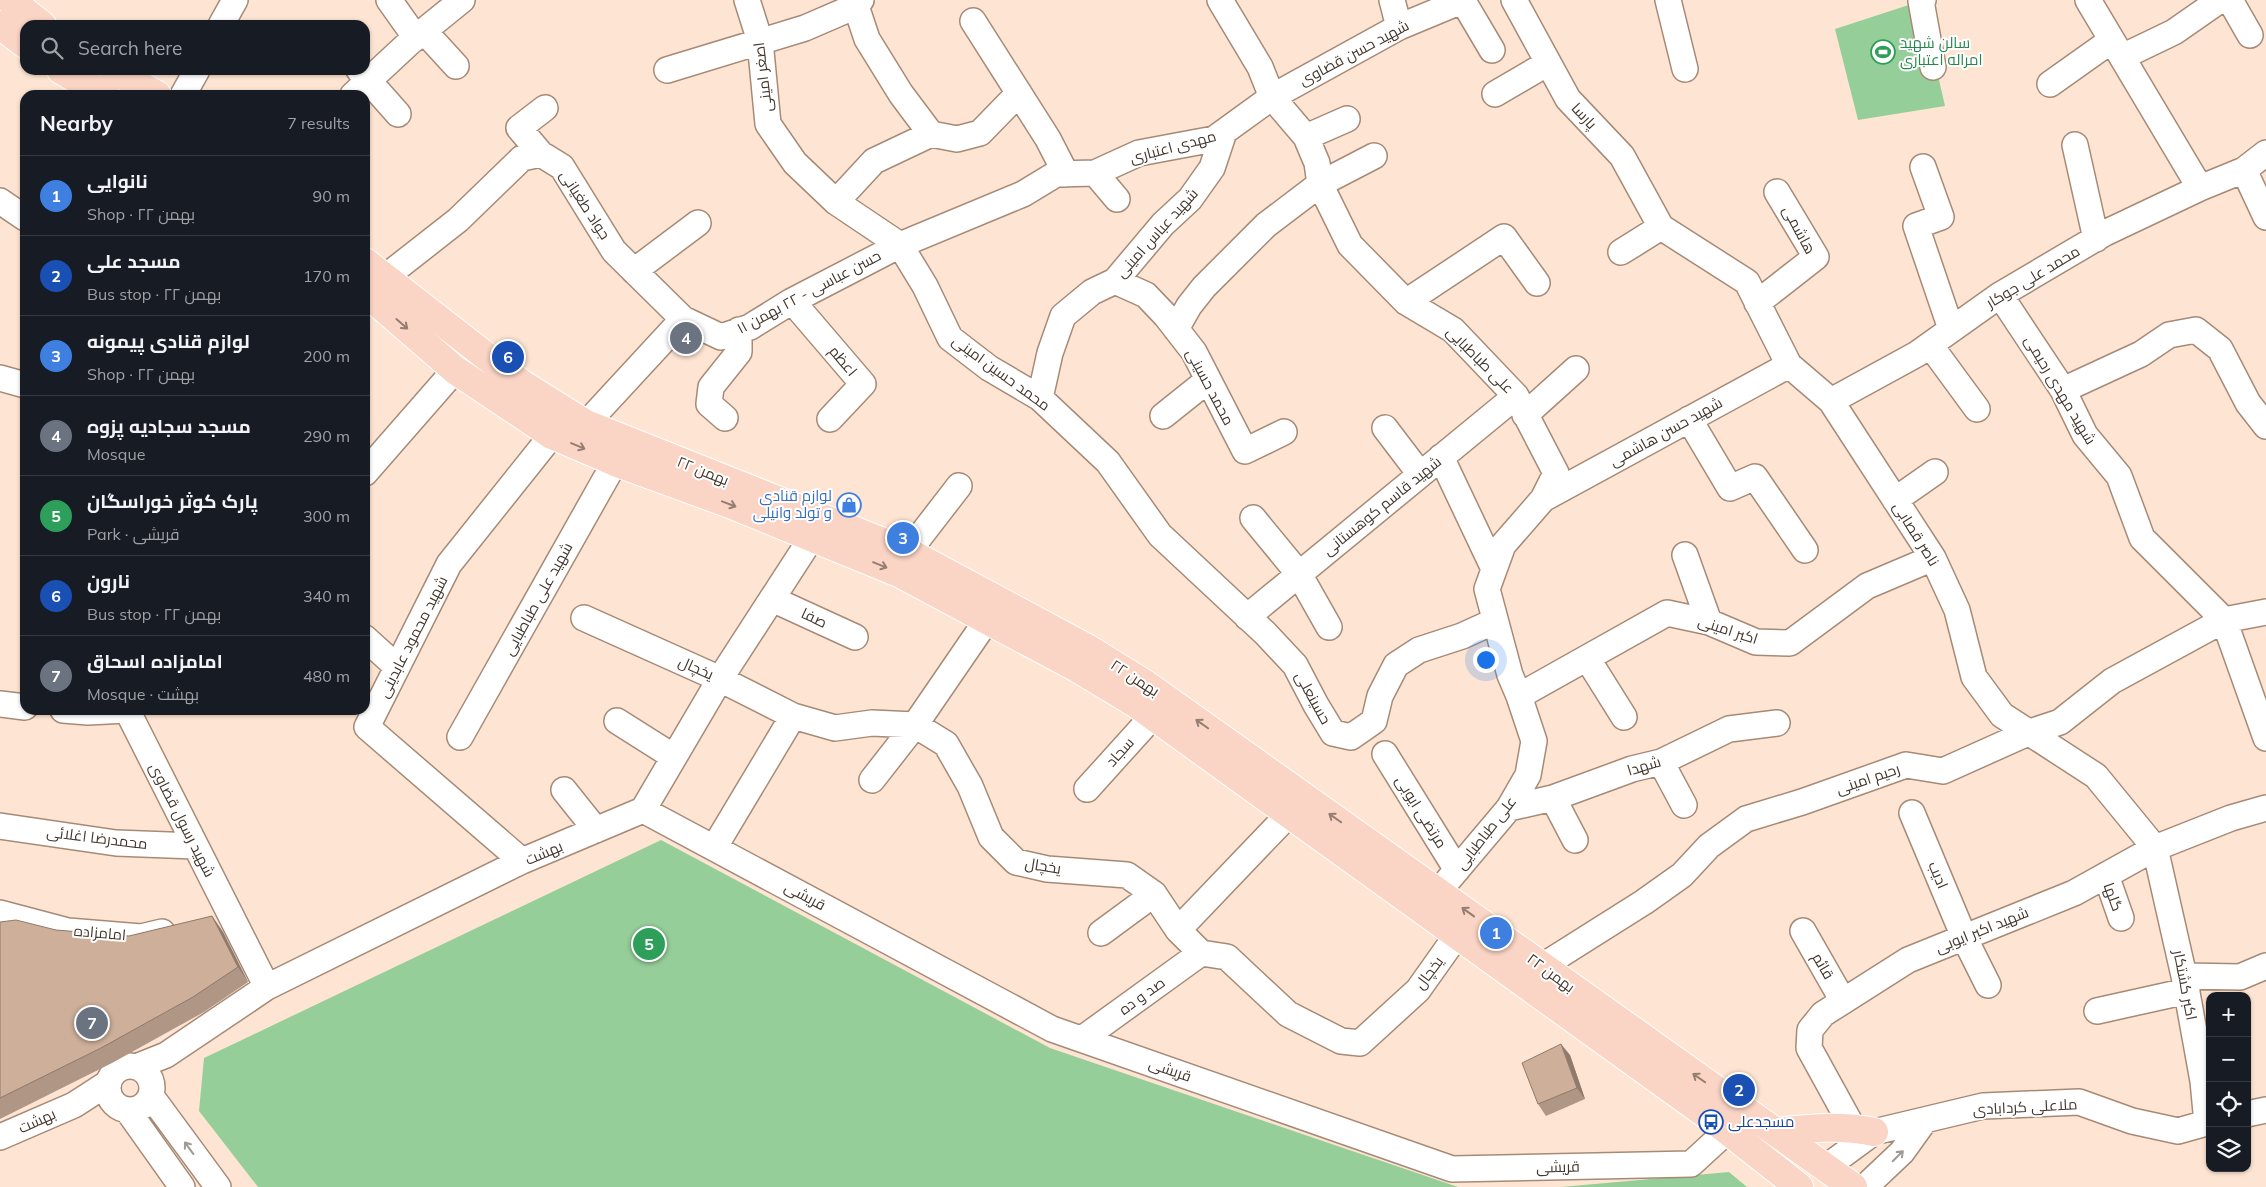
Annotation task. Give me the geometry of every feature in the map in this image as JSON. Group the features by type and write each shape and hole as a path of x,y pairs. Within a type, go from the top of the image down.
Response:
{"main road":[{"path":"10,0 36,20"},
{"path":"0,25 20,40"},
{"path":"70,75 96,90"},
{"path":"122,75 148,90"},
{"name":"۲۲ بهمن","path":"371,277 455,370 552,435 615,462 730,504 899,573 987,620 1027,629 1087,648 1145,684 1439,891 1541,967 1776,1132 1818,1178 1853,1187"},
{"name":"۲۲ بهمن","path":"371,277 522,384 586,424 908,552 1027,629 1077,668 1152,716 1737,1136 1799,1187"},
{"path":"1776,1132 1822,1127 1863,1130"},
{"path":"1737,1136 1770,1187"}],"street":[{"path":"224,20 235,0"},
{"path":"389,0 420,34 456,66"},
{"path":"370,74 462,0"},
{"name":"اصغر امینی","path":"747,0 760,41 768,124 795,163 836,202 900,244"},
{"name":"علی طباطبایی","path":"1220,0 1260,67 1272,97 1306,137 1317,164 1320,184 1350,245 1406,302 1453,330 1521,405 1556,473 1543,499 1503,545 1486,589 1510,675 1520,696 1534,741 1528,775 1509,808 1439,891"},
{"path":"1392,0 1400,27"},
{"path":"1464,0 1492,50"},
{"name":"شهید حسن قضاوی","path":"1272,97 1400,27 1464,0"},
{"name":"پارسا","path":"1514,0 1568,99 1622,156 1661,227"},
{"path":"1668,0 1685,69"},
{"path":"1923,0 1921,1 1933,68"},
{"path":"2088,0 2200,188"},
{"path":"2050,84 2117,48 2174,32 2220,0"},
{"path":"2230,0 2250,35"},
{"path":"667,70 805,28 858,3 867,38 901,94 931,134"},
{"path":"972,21 1020,93 1048,139 1066,174"},
{"path":"1495,94 1548,63"},
{"path":"186,90 193,75"},
{"path":"370,90 398,114"},
{"path":"836,202 874,161 931,134 957,139 980,133 1020,93"},
{"name":"مهدی اعتباری","path":"900,244 1023,194 1056,174 1096,174 1139,153 1214,139 1272,97"},
{"name":"جواد طغیانی","path":"545,108 519,128 541,154 562,167 614,251 683,319"},
{"path":"1306,137 1347,119"},
{"name":"شهید عباس امینی","path":"1040,398 1050,353 1063,316 1092,292 1115,281 1163,224 1190,199 1212,168 1224,132"},
{"path":"2075,145 2096,239"},
{"name":"محمد علی جوکار","path":"1831,401 1930,345 2000,295 2096,239 2200,188 2244,170 2266,153"},
{"path":"371,277 458,220 522,158 541,154"},
{"path":"1176,329 1189,306 1204,287 1266,226 1320,184 1374,156"},
{"path":"1923,167 1941,217 1916,226 1951,329"},
{"path":"2244,170 2266,216"},
{"path":"1096,174 1117,199"},
{"name":"هاشمی","path":"1757,303 1816,257 1778,192"},
{"path":"0,201 20,215"},
{"path":"634,270 698,223"},
{"path":"1621,252 1661,227"},
{"name":"ناصر قصابی","path":"1661,227 1747,282 1789,364 1831,401 1933,558 1957,610 1974,677 2002,715 2096,776 2155,848"},
{"path":"1406,302 1504,237 1537,283"},
{"name":"حسن عباسی - ۲۲ بهمن ۱۱","path":"683,319 721,337 750,326 792,300 900,244"},
{"name":"محمد حسین امینی","path":"900,244 925,286 950,338 989,368 1040,398 1108,462 1160,535 1247,616"},
{"name":"محمد حسینی","path":"1115,281 1146,295 1194,352 1245,451 1284,432"},
{"name":"شهید مهدی رحیمی","path":"2000,295 2063,390 2085,435 2120,476 2142,538 2224,620 2266,738"},
{"name":"اعظم","path":"792,300 863,384 830,419"},
{"path":"586,424 683,319"},
{"path":"725,418 709,404 711,386 739,352 739,330"},
{"path":"2063,390 2140,354 2169,335 2196,330 2220,349 2248,403 2266,426"},
{"path":"1930,345 1977,409"},
{"name":"شهید حسن هاشمی","path":"1543,499 1789,364"},
{"path":"370,467 455,370"},
{"name":"شهید قاسم کوهستانی","path":"1247,616 1441,457 1576,370"},
{"path":"0,378 20,383"},
{"path":"1163,416 1208,380"},
{"path":"1689,419 1730,488 1755,477 1805,550"},
{"path":"1385,428 1420,474"},
{"name":"شهید محمود عابدینی","path":"522,861 367,727 449,564 552,435"},
{"path":"1441,457 1494,569"},
{"name":"شهید علی طباطبایی","path":"460,736 615,462"},
{"path":"1895,500 1935,472"},
{"path":"908,552 959,486"},
{"path":"1253,518 1299,574 1329,627"},
{"path":"643,810 720,679 812,537"},
{"path":"1685,555 1709,622"},
{"name":"اکبر امینی","path":"1520,696 1667,613 1709,622 1756,642 1790,643 1867,586 1933,558"},
{"name":"صفا","path":"772,599 855,637"},
{"name":"رحیم امینی","path":"1541,967 1644,902 1682,875 1709,846 1746,819 1802,802 1906,765 1943,771 2030,732 2060,722 2112,681 2224,620 2266,612"},
{"name":"حسینعلی","path":"1247,616 1295,665 1333,733 1351,737 1374,721 1380,696 1396,665 1419,650 1462,636 1495,621"},
{"name":"یخچال","path":"584,618 720,679 793,716 834,728 872,723 915,725 946,744 970,786 991,836 1016,862 1047,869 1127,875 1154,894 1178,930 1201,953 1227,957 1288,1014 1340,1040 1360,1043 1418,990 1457,935"},
{"path":"872,780 915,725 987,620"},
{"path":"370,643 397,668"},
{"path":"1587,658 1624,717"},
{"path":"0,704 20,706"},
{"name":"شهید رسول قضاوی","path":"130,715 267,988"},
{"path":"714,848 793,716"},
{"name":"سجاد","path":"1086,788 1152,716"},
{"path":"617,721 674,757"},
{"name":"شهدا","path":"1509,808 1553,798 1632,769 1661,762 1729,728 1777,723"},
{"name":"مرتضی ایوبی","path":"1384,754 1457,870"},
{"path":"1661,762 1684,805"},
{"path":"564,790 596,830"},
{"path":"1553,798 1575,840"},
{"name":"شهید اکبر ایوبی","path":"1863,1130 1809,1048 1810,1030 1823,1014 1908,960 2074,893 2155,848 2231,818 2266,808"},
{"name":"بهشت","path":"146,1082 166,1055 267,988 522,861 643,810"},
{"name":"قریشی","path":"643,810 1052,1028 1452,1168 1691,1164 1737,1136"},
{"name":"ادیب","path":"1912,813 1964,938"},
{"path":"1178,930 1289,814"},
{"name":"محمدرضا اغلائی","path":"0,826 116,843 195,846"},
{"name":"اکبر کشتکار","path":"2155,848 2185,983 2206,1106"},
{"name":"گلها","path":"2106,875 2121,918"},
{"path":"1101,933 1154,894"},
{"name":"امامزاده","path":"0,913 68,931 141,937 230,915"},
{"name":"قائم","path":"1803,931 1843,1002"},
{"path":"1964,938 1988,985"},
{"name":"صد و ده","path":"1082,1039 1201,953"},
{"path":"2097,1011 2185,983 2240,977 2266,966"},
{"path":"182,1187 116,1098 116,1071 129,1066 146,1082 218,1187"},
{"path":"116,1098 142,1107 146,1082"},
{"name":"بهشت","path":"0,1137 74,1105 116,1098"},
{"name":"ملاعلی کردابادی","path":"1863,1130 1925,1120 1983,1106 2079,1102 2132,1121 2178,1131 2206,1123"},
{"path":"2251,1113 2266,1110"},
{"path":"1865,1187 1902,1152 1925,1120"},
{"path":"1818,1178 1863,1130"}],"green space":[{"name":"سالن شهید امراله اعتباری","path":"1921,1 1945,106 1858,120 1835,29"},
{"path":"661,840 1050,1048 1458,1187 258,1187 199,1111 204,1058"},
{"path":"1729,1172 1747,1187 1561,1187"}],"building":[{"path":"212,916 238,967 193,997 101,1048 0,1098 0,922 16,920 56,930 129,936"},
{"path":"1561,1044 1577,1088 1538,1104 1522,1063"}],"place":[{"name":"سالن شهید امراله اعتباری","path":"1883,52"},
{"name":"مسجد سجادیه پزوه","path":"686,338"},
{"name":"نارون","path":"508,357"},
{"name":"لوازم قنادی و تولد وانیلی","path":"849,505"},
{"name":"لوازم قنادی پیمونه","path":"903,538"},
{"name":"نانوایی","path":"1496,933"},
{"name":"پارک کوثر خوراسگان","path":"649,944"},
{"name":"امامزاده اسحاق","path":"92,1023"},
{"name":"مسجد علی","path":"1739,1090"},
{"name":"مسجدعلی","path":"1711,1122"}]}
